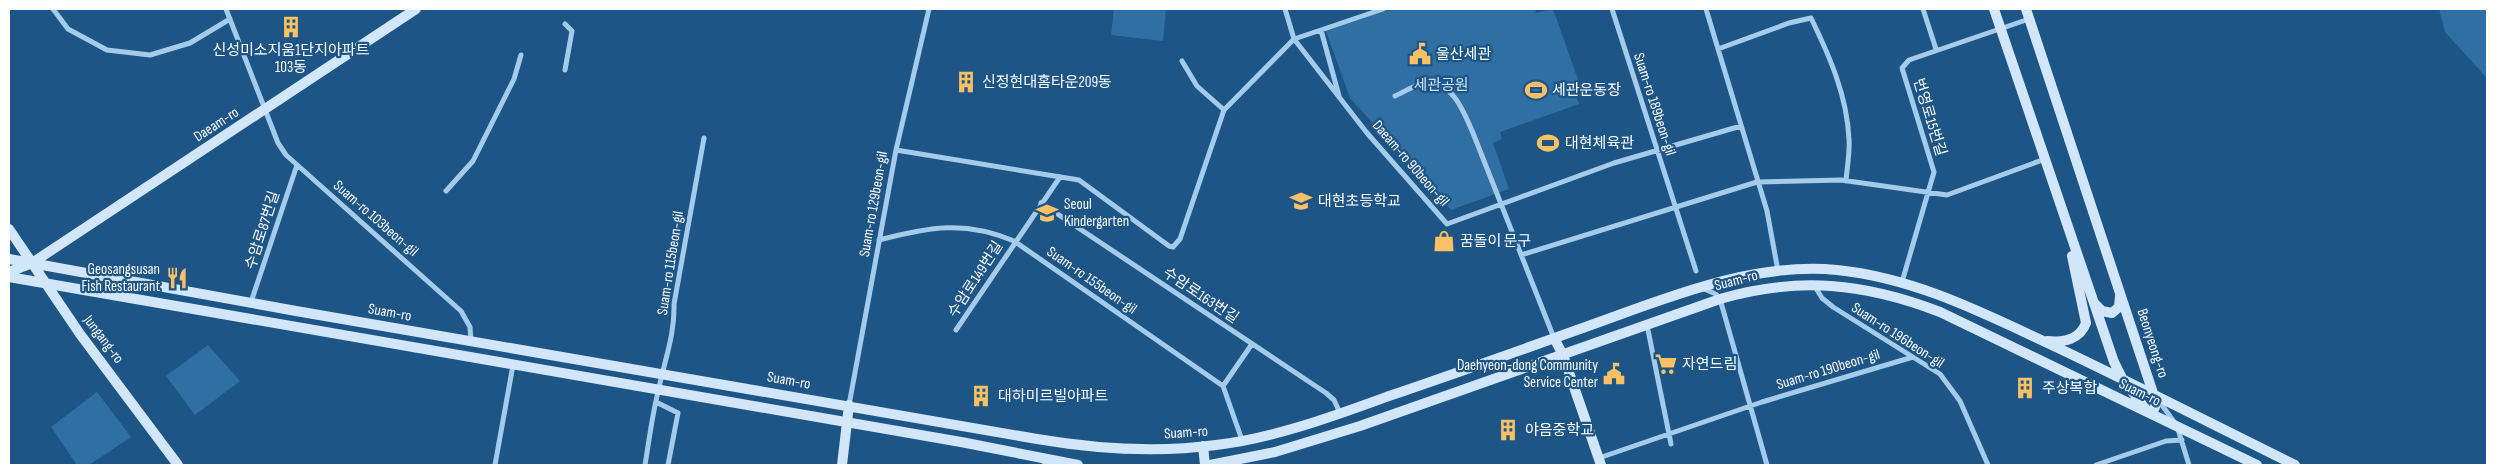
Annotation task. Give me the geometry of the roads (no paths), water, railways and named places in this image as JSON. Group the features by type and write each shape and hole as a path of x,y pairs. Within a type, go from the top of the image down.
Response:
{"main road":[{"name":"Daeam-ro","path":"9,272 32,263 416,9"},
{"path":"1994,9 2067,226 2122,380 2133,395 2152,414"},
{"name":"Beonyeong-ro","path":"2026,9 2154,396 2155,407 2152,414"},
{"path":"2037,338 2054,341 2068,340 2078,335 2086,323 2067,226"},
{"name":"Jungang-ro","path":"9,230 80,334 178,465"},
{"name":"Suam-ro","path":"9,259 471,342 849,405 1066,444 1132,449 1217,445 1242,440 1340,413 1696,288 1778,271 1834,270 1902,282 1973,308 2295,465"},
{"name":"Suam-ro","path":"9,277 846,422 1075,465"},
{"path":"136,300 128,294 127,289 128,285 137,282"},
{"name":"Suam-ro","path":"1217,465 1275,452 1360,426 1720,299 1750,290 1774,286 1814,285 1862,288 1919,304 1976,328 2257,465"},
{"path":"2093,301 2102,311 2112,313 2118,307 2120,292"},
{"path":"1554,338 1563,354 1600,462"},
{"path":"842,465 849,405"},
{"path":"1217,445 1217,465"},
{"path":"1203,446 1205,465"}],"street":[{"path":"53,9 68,29 107,50 150,55 190,43 230,19"},
{"name":"Suam-ro 103beon-gil","path":"226,9 264,110 278,143 286,155 461,311 470,327 471,342"},
{"name":"Suam-ro 129beon-gil","path":"849,405 896,150 929,9"},
{"name":"Daeam-ro 90beon-gil","path":"1285,9 1294,39 1367,133 1447,224 1614,163 1741,126"},
{"path":"896,150 1079,180 1169,246 1173,247 1180,239 1224,110 1294,39 1383,9"},
{"name":"Suam-ro 189beon-gil","path":"1612,9 1696,271"},
{"path":"1706,9 1767,211 1778,271"},
{"path":"1923,9 1936,49"},
{"path":"1718,49 1789,23 1811,18 1836,74 1845,105 1849,140 1846,181"},
{"name":"번영로15번길","path":"1928,192 1934,172 1902,68 1909,60 1936,49 2030,19"},
{"path":"565,24 572,31 565,70"},
{"path":"1321,30 1339,96"},
{"path":"446,191 473,161 514,79 521,54"},
{"path":"1182,61 1197,86 1224,110"},
{"path":"1395,96 1427,82 1444,86 1458,102 1473,133 1554,338"},
{"name":"Suam-ro 115beon-gil","path":"644,465 658,390 663,374 704,138"},
{"path":"1521,255 1674,206 1757,182 1846,181 1947,195 2044,159"},
{"name":"수암로87번길","path":"251,303 297,165"},
{"name":"수암로149번길","path":"956,330 1014,241 1060,177"},
{"path":"1902,282 1928,192"},
{"name":"수암로163번길","path":"1041,203 1326,393 1334,400 1340,413"},
{"name":"Suam-ro 155beon-gil","path":"879,240 926,228 947,228 991,232 1014,241 1223,386"},
{"name":"Suam-ro 196beon-gil","path":"1814,285 1816,292 1832,307 1935,371 1952,388 1967,416 1988,465"},
{"path":"1696,288 1711,291 1720,299 1767,465"},
{"path":"1647,325 1671,444"},
{"path":"1242,440 1223,386 1252,344"},
{"name":"Suam-ro 190beon-gil","path":"1600,462 1668,433 1749,406 1913,357"},
{"path":"495,465 513,364"},
{"path":"2154,396 2177,426 2189,465"},
{"path":"656,402 678,413 668,465"},
{"path":"2096,465 2166,441 2182,440"},
{"path":"1044,465 1075,465"}],"place":[{"name":"신성미소지움1단지아파트 103동","path":"291,27"},
{"name":"울산세관","path":"1420,54"},
{"name":"신정현대홈타운209동","path":"966,82"},
{"name":"세관운동장","path":"1536,90"},
{"name":"대현체육관","path":"1548,143"},
{"name":"대현초등학교","path":"1301,201"},
{"name":"Seoul Kindergarten","path":"1047,213"},
{"name":"꿈돌이 문구","path":"1444,241"},
{"name":"Geosangsusan Fish Restaurant","path":"177,278"},
{"name":"자연드림","path":"1666,364"},
{"name":"Daehyeon-dong Community Service Center","path":"1614,374"},
{"name":"주상복합","path":"2025,388"},
{"name":"대하미르빌아파트","path":"981,396"},
{"name":"야음중학교","path":"1508,430"}],"park label":[{"name":"세관공원","path":"1441,85"}]}
